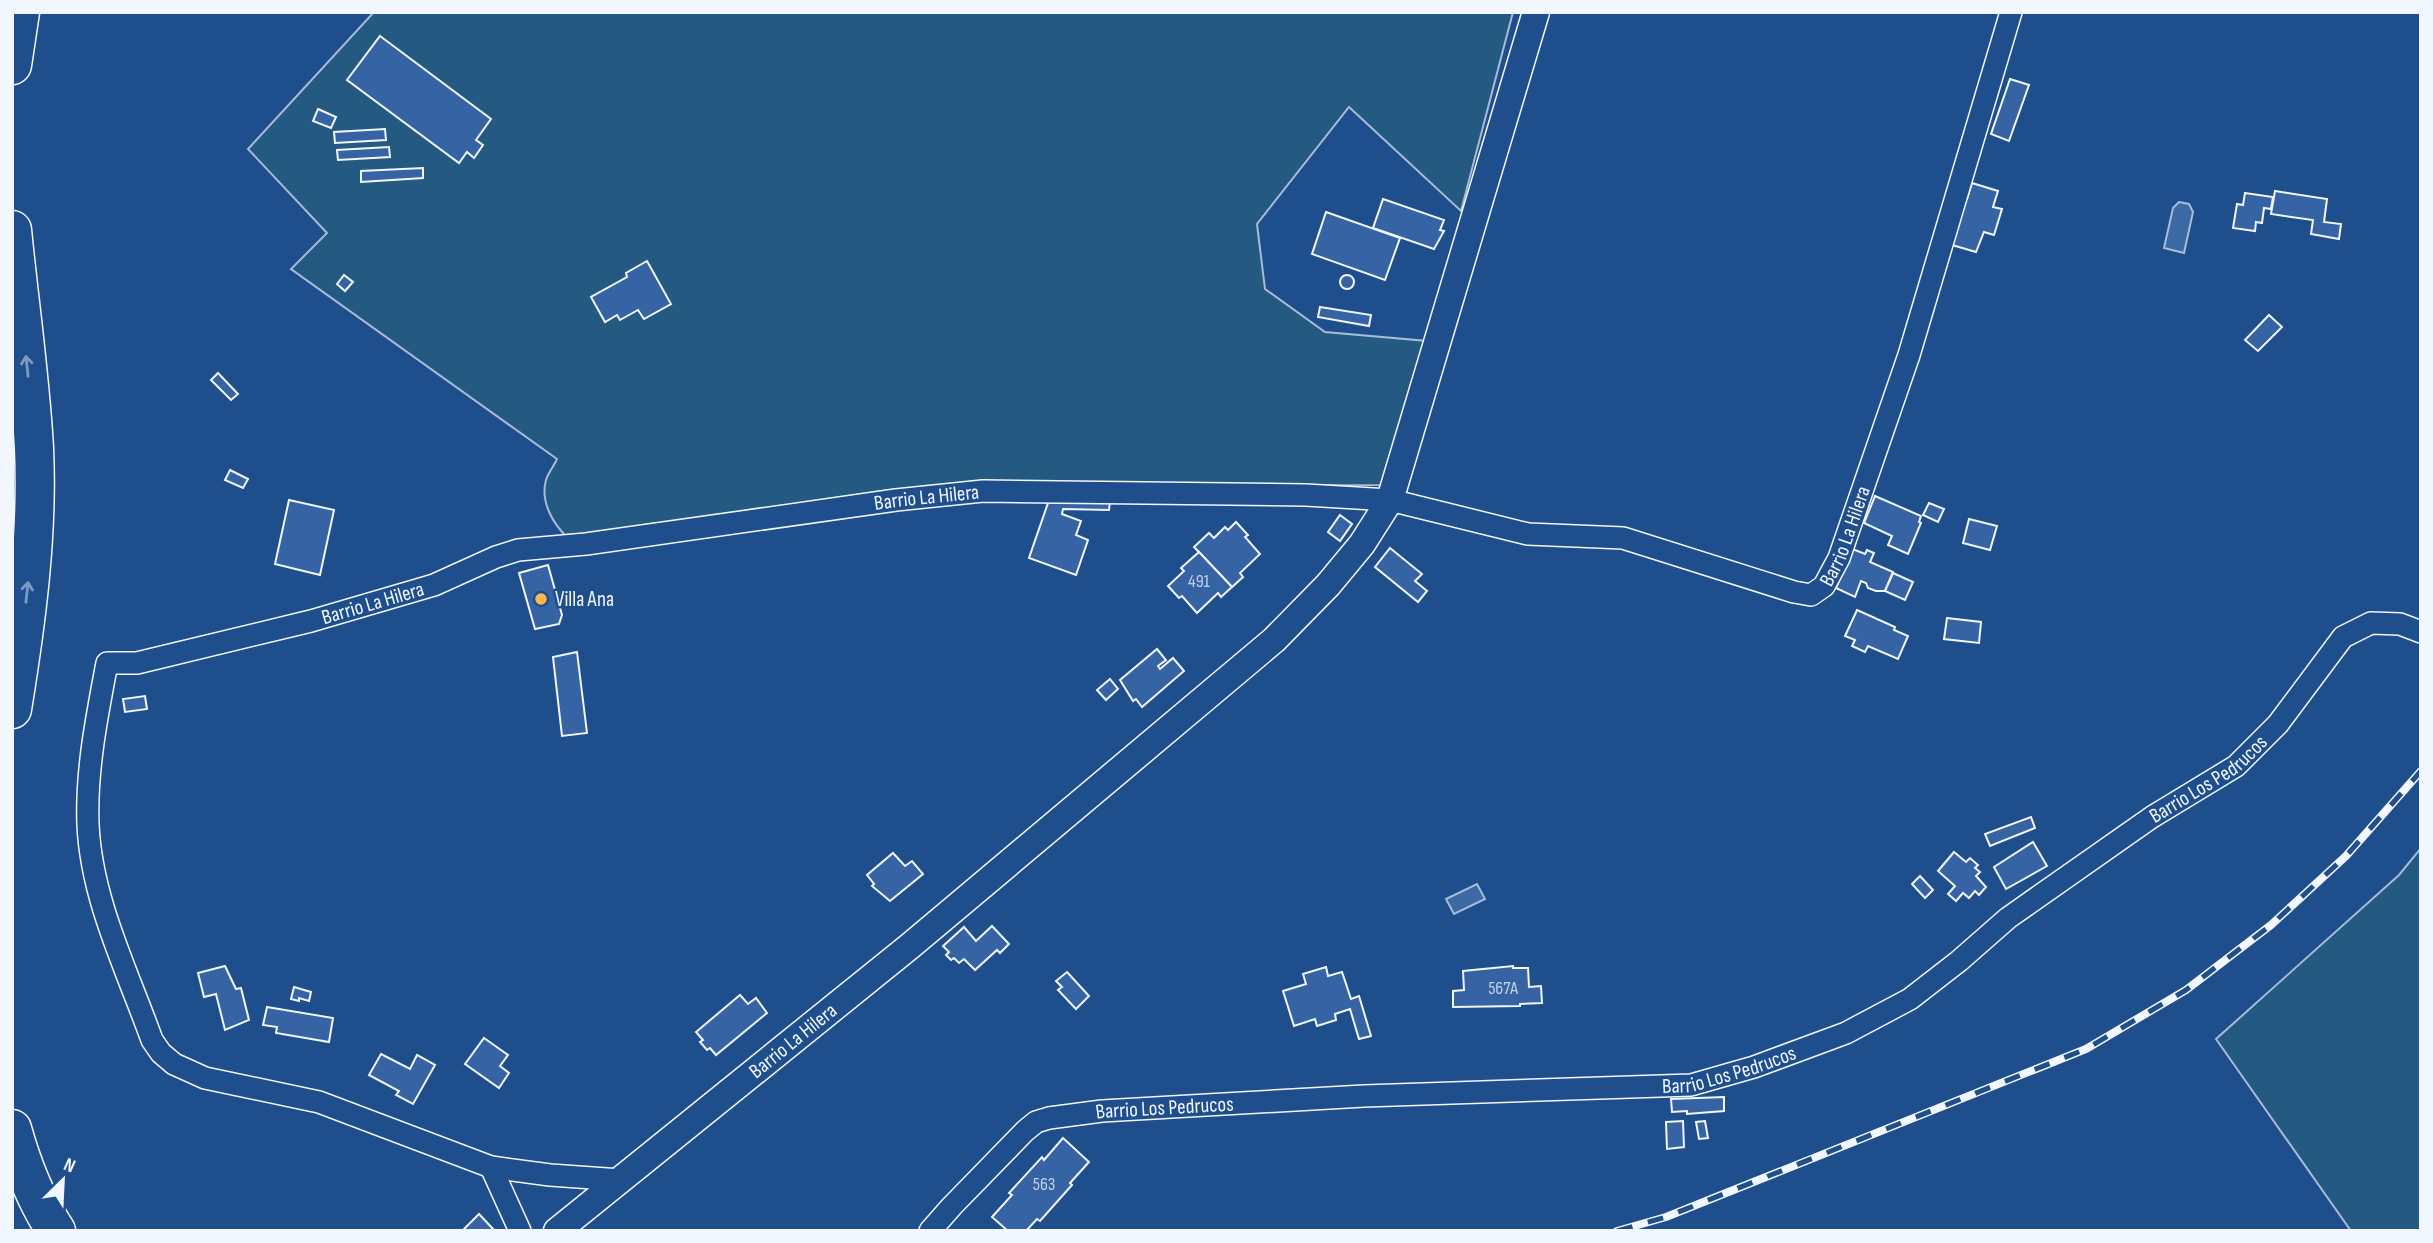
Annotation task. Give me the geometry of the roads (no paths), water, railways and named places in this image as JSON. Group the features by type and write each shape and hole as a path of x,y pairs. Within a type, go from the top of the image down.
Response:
{"highway":[{"path":"12,65 20,12"},
{"path":"12,230 34,448 34,516 21,656 12,709"},
{"path":"12,1129 19,1156 36,1196 56,1231"},
{"path":"12,1185 48,1231"}],"street":[{"name":"Barrio La Hilera","path":"557,1231 909,946 1274,640 1328,585 1362,544 1390,500 1536,12"},
{"name":"Barrio La Hilera","path":"621,1180 491,1167 319,1102 205,1078 174,1064 161,1053 152,1040 102,902 92,860 88,824 89,780 107,663 137,663 311,621 434,585 519,550 586,544 896,500 984,491 1306,495 1390,500 1528,534 1623,538 1811,595 1824,586 1839,558 1909,355 2011,12"},
{"name":"Barrio Los Pedrucos","path":"930,1231 1025,1131 1036,1122 1049,1118 1102,1111 1350,1097 1691,1084 1754,1067 1846,1033 1910,999 2008,918 2152,817 2236,766 2278,724 2343,637 2371,623 2400,624 2421,632"},
{"path":"491,1167 520,1231"}],"railway":[{"path":"1617,1231 1666,1217 2086,1049 2186,990 2271,925 2346,856 2421,771"}],"place":[{"name":"Villa Ana","path":"541,599"}]}
